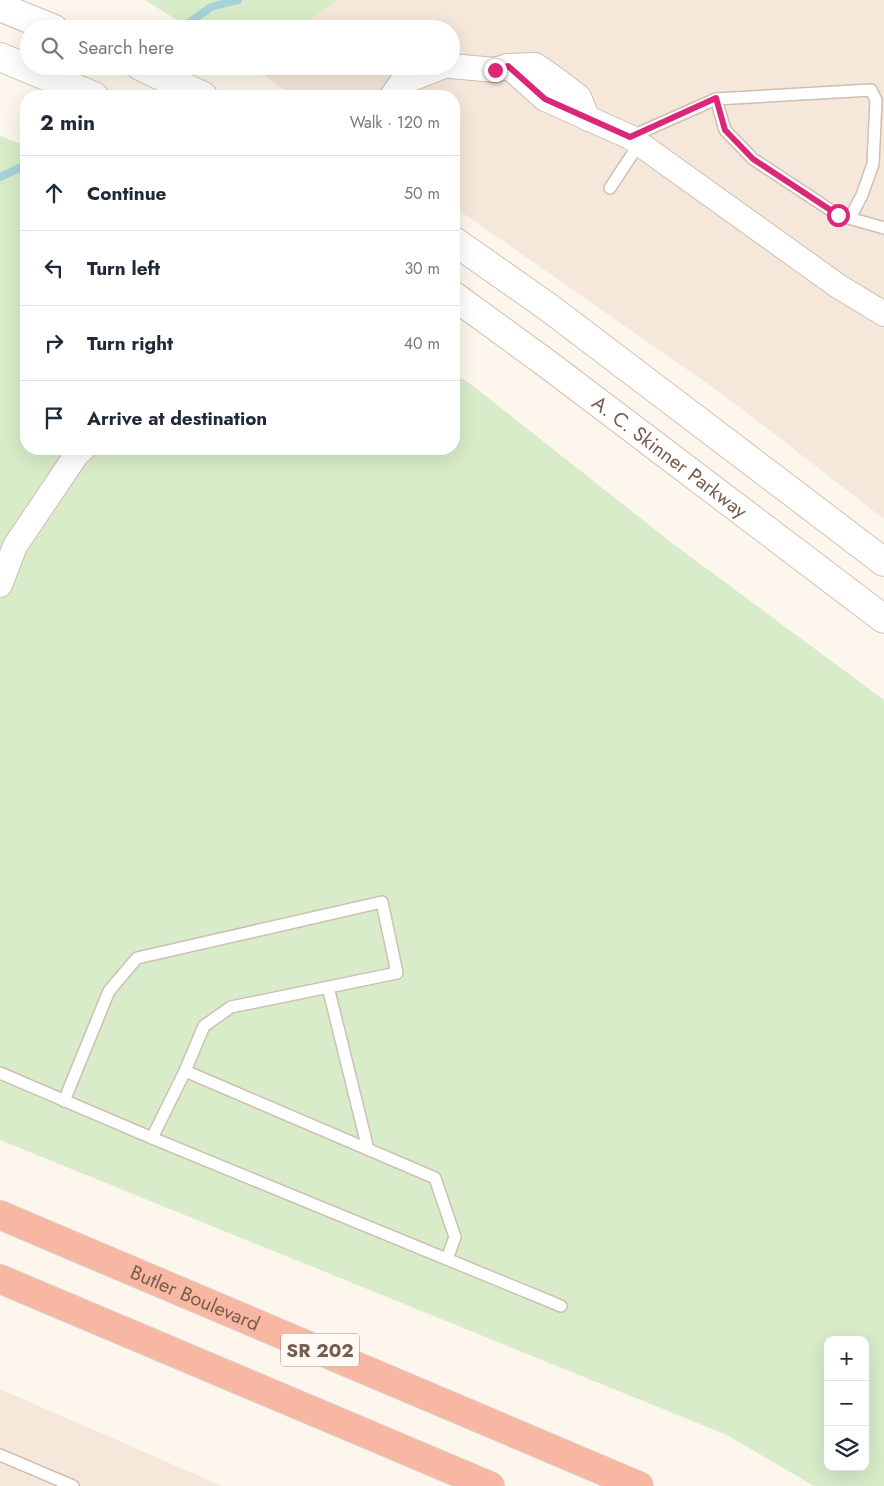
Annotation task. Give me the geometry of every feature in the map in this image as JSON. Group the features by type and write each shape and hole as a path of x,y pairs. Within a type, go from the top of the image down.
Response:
{"highway":[{"name":"Butler Boulevard","path":"0,1215 639,1486"},
{"name":"SR 202","path":"0,1279 490,1486"}],"main road":[{"path":"0,7 32,20"},
{"path":"0,57 20,65"},
{"path":"43,75 80,90"},
{"path":"159,75 190,90"},
{"path":"460,245 554,312 884,562"},
{"name":"A. C. Skinner Parkway","path":"460,300 554,369 884,619"}],"street":[{"path":"460,67 495,70 508,66 534,65 551,89 579,97 588,119 634,141 838,286 884,314"},
{"path":"396,90 401,83 421,75"},
{"path":"0,585 15,546 76,455"}],"lane":[{"path":"610,188 634,141 716,98 871,90 876,100 873,164 862,195 850,218"},
{"path":"716,98 725,130 753,159 838,215 884,228"},
{"path":"64,1101 109,990 136,958 382,902 397,973 231,1007 204,1026 185,1071 152,1138"},
{"path":"328,987 368,1149"},
{"path":"185,1071 435,1178 455,1237 447,1259"},
{"path":"0,1074 561,1306"},
{"path":"0,1456 73,1486"}],"shaded area":[{"path":"337,0 884,0 884,519 725,396 460,211 460,90 285,90 264,75 460,75 460,20 309,20"},
{"path":"0,1389 222,1486 0,1486"}],"green space":[{"path":"145,0 337,0 309,20 177,20"},
{"path":"0,136 20,144 20,455 460,455 460,377 668,540 884,700 884,1486 814,1486 727,1435 0,1140"}],"waterway":[{"path":"193,20 211,7 238,0"},
{"path":"0,177 20,168"}],"route":[{"path":"495,70 508,66 545,99 630,137 716,98 725,130 753,159 838,215"}]}
